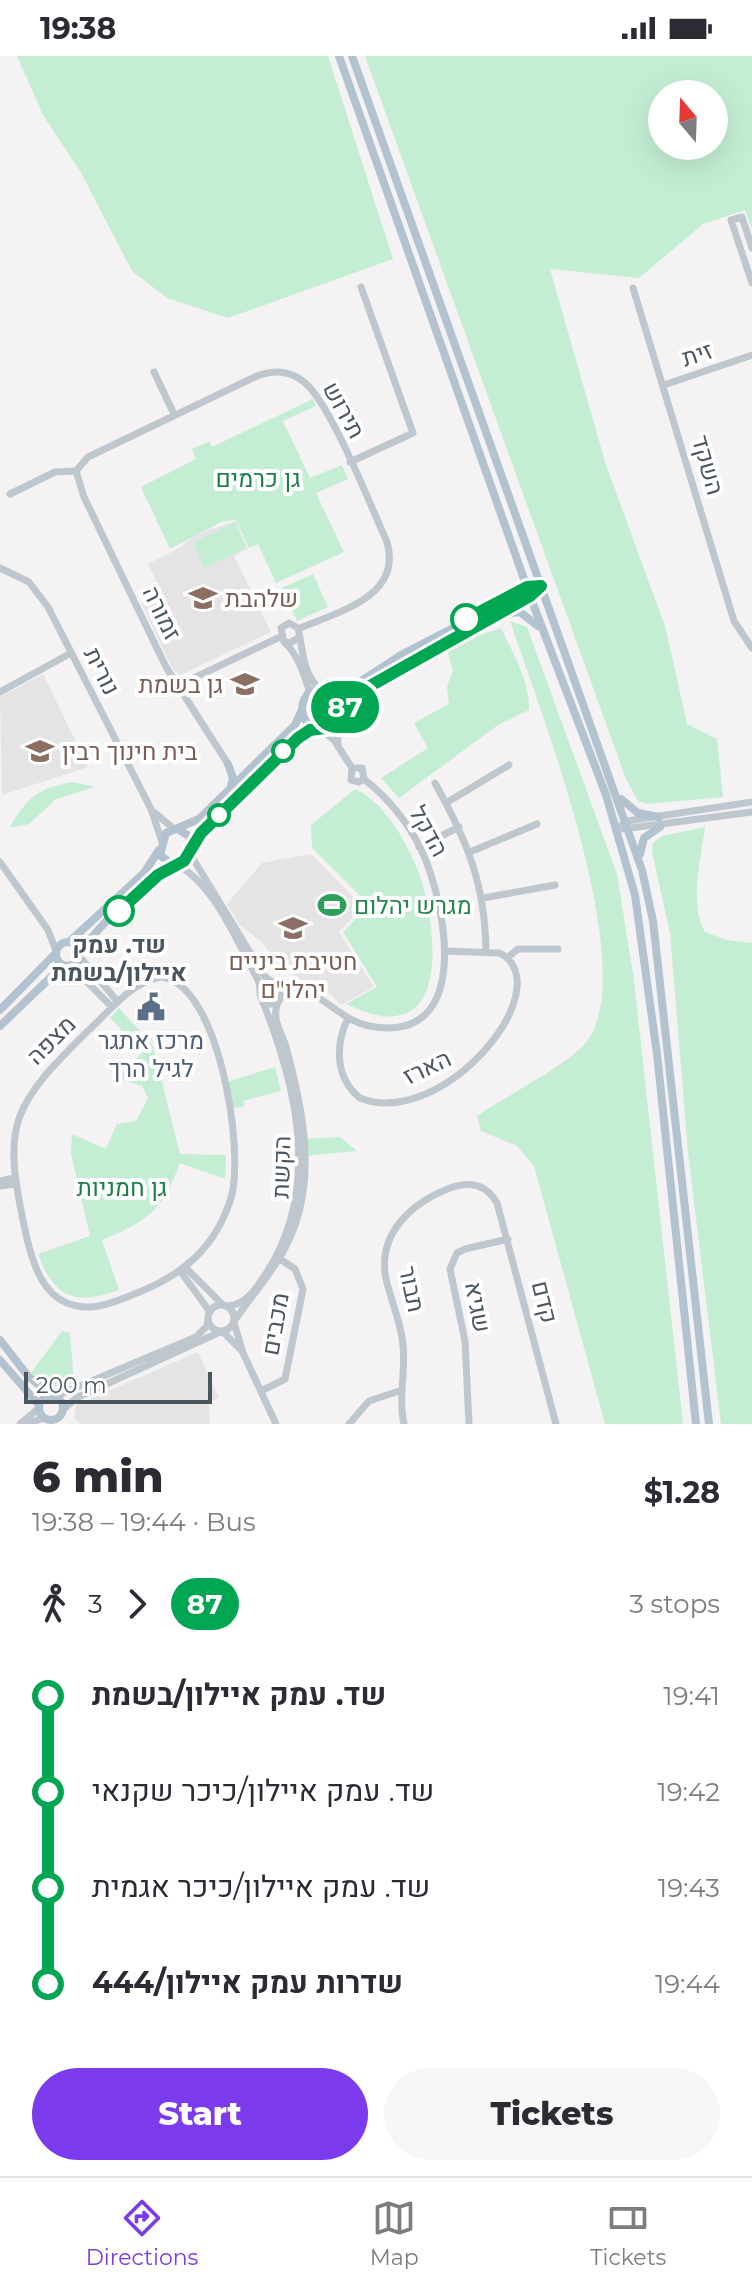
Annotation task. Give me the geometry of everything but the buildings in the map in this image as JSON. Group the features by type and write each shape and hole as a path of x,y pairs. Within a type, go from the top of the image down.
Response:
{"main road":[{"path":"339,56 543,632 617,829 635,895 644,948 696,1424"},
{"path":"352,56 640,862 653,921 709,1424"},
{"path":"509,596 520,578 520,564"},
{"path":"0,1026 53,975 69,966 92,937 151,881 176,866 276,758 304,733 319,729 340,717 361,693 391,673 541,586"},
{"path":"0,1010 56,952 144,873 166,833 199,819 295,725 306,696 320,689 333,692 347,690 401,655 509,596 529,592"},
{"path":"492,616 520,612 531,618 543,632"},
{"path":"333,692 340,701 340,717"},
{"path":"301,712 306,723 319,729"},
{"path":"228,764 238,770 248,769"},
{"path":"228,764 233,778 230,788"},
{"path":"619,797 638,813 659,817"},
{"path":"640,862 644,838 660,827"},
{"path":"176,829 189,836 190,849"},
{"path":"161,846 162,859 176,866"},
{"path":"68,942 76,945 79,956"},
{"path":"56,952 58,961 69,966"},
{"path":"0,1340 28,1376 54,1396 71,1424"},
{"path":"0,1360 45,1418 54,1424"},
{"path":"39,1407 42,1399 54,1396"},
{"path":"45,1418 55,1420 64,1410"}],"street":[{"path":"752,248 742,217 731,220 752,283"},
{"path":"350,462 413,433 361,287"},
{"name":"השקד","path":"633,288 729,607 739,633 752,648"},
{"name":"זית","path":"664,385 752,357"},
{"name":"תירוש","path":"10,494 55,472 76,471 88,457 257,376 275,371 287,373 305,382 317,395 387,542 391,558 381,586 364,600 298,633"},
{"path":"154,372 174,414"},
{"name":"זמורה","path":"76,471 84,497 177,686 228,764"},
{"name":"נורית","path":"0,568 18,575 38,593 151,809 161,846"},
{"path":"306,696 308,687 298,660 282,640 285,625 292,624 298,633 312,679 320,689"},
{"path":"177,686 282,640 290,643 298,633"},
{"path":"0,692 71,653"},
{"path":"338,746 340,717"},
{"path":"319,729 338,746"},
{"name":"הדקל","path":"274,983 303,990 348,1018 386,1027 421,1016 439,994 445,974 437,896 419,847 393,806 364,779 359,782 351,780 352,768 338,746"},
{"path":"446,803 509,765"},
{"path":"435,783 470,852 483,898 486,951"},
{"path":"617,829 659,817 752,802"},
{"name":"נורית","path":"151,809 176,829"},
{"path":"628,825 660,827 752,812"},
{"path":"470,852 537,824"},
{"path":"419,847 459,827"},
{"path":"190,849 193,864 226,911 265,977 282,991 280,999"},
{"path":"0,862 48,930 56,952"},
{"name":"הקשת","path":"176,866 196,878 216,906 259,982 279,1041 300,1152 292,1220 275,1259 249,1296 209,1316"},
{"path":"483,898 555,885"},
{"path":"48,930 68,942"},
{"path":"445,951 486,951 508,957 518,949 558,949"},
{"path":"79,956 115,1005"},
{"name":"הארז","path":"348,1018 340,1036 339,1058 353,1092 380,1103 428,1093 471,1067 499,1033 517,982 517,972 508,957"},
{"path":"69,966 115,1005"},
{"name":"מצפה","path":"170,977 188,990 203,1018 231,1110 235,1180 216,1230 184,1270 107,1305 86,1308 63,1302 39,1276 14,1181 17,1122 34,1085 115,1005 141,983 170,977"},
{"path":"274,983 266,983 261,995 271,1004 303,990"},
{"name":"הקשת","path":"222,1332 234,1321 280,1259 300,1210 305,1152 294,1081 276,1016 280,999"},
{"path":"0,1184 14,1181"},
{"name":"תבור","path":"404,1424 402,1334 385,1269 389,1240 405,1215 435,1194 473,1184 491,1192"},
{"name":"קדם","path":"491,1192 508,1239 556,1424"},
{"name":"שגיא","path":"469,1424 465,1341 450,1269 457,1253 508,1239"},
{"name":"מכבים","path":"263,1390 285,1379 303,1294 295,1269 280,1259"},
{"name":"מכבים","path":"184,1270 211,1297 225,1306 234,1321 243,1353 263,1390 276,1424"},
{"name":"מכבים","path":"184,1270 209,1316 211,1327 222,1332 243,1353"},
{"path":"54,1396 196,1337 207,1326 209,1316"},
{"path":"64,1410 76,1398 222,1332"},
{"path":"349,1424 369,1401 402,1390"},
{"path":"22,1424 39,1407"},
{"path":"22,1424 45,1418"}],"shaded area":[{"name":"שלהבת","path":"236,521 248,549 234,556 271,632 180,675 173,670 141,603 162,593 148,564 181,547 194,535"},
{"name":"בית חינוך רבין","path":"43,674 88,767 2,795 0,697"},
{"name":"חטיבת ביניים יהלו\"ם","path":"311,854 363,907 339,932 374,987 341,1005 330,993 324,995 279,966 263,943 239,924 227,904 262,863"},
{"path":"198,1352 219,1398 209,1402 210,1424 80,1424 74,1417 76,1405"}],"green space":[{"path":"17,56 328,56 393,259 228,318 167,298 132,271 80,171 43,115"},
{"path":"365,56 752,56 752,229 745,210 703,224 639,278 550,269 606,465 665,626 687,724 717,739 723,797 648,804 638,801 626,779"},
{"name":"גן כרמים","path":"313,399 316,406 283,421 310,478 342,465 348,479 316,493 344,552 276,583 258,544 249,548 236,520 223,521 170,549 141,487 196,459 192,449 210,441 212,447"},
{"path":"235,522 246,548 204,568 193,543"},
{"path":"313,574 328,607 297,621 282,588"},
{"path":"510,621 527,627 617,874 634,980 683,1424 605,1424 534,1166 517,1146 481,1131 477,1116 574,1054 583,1046 599,1012 602,963 595,904 581,839"},
{"path":"501,628 524,678 529,710 498,725 399,798 381,778 428,748 414,723 449,704 447,687 453,671 447,651 465,640"},
{"path":"72,782 95,787 56,799 29,824 9,828 34,796"},
{"path":"355,789 377,805 396,828 417,869 426,897 432,936 430,977 425,995 415,1008 400,1015 379,1016 346,1004 377,987 343,932 369,905 312,848 311,825"},
{"path":"705,827 697,895 700,921 705,932 727,940 752,943 752,1424 721,1424 688,1152 670,933 652,852 653,843 662,836"},
{"name":"גן חמניות","path":"119,1008 153,1046 180,1154 226,1155 225,1179 180,1163 167,1193 152,1212 131,1227 102,1240 119,1290 79,1297 59,1289 44,1269 38,1254 90,1236 71,1154 72,1134 106,1149 117,1124 136,1121 148,1098 142,1086 117,1078 143,1052 110,1018"},
{"path":"275,1067 281,1091 243,1101 244,1107 232,1108 227,1082"},
{"path":"340,1137 357,1151 305,1156 304,1139"},
{"path":"62,1331 70,1333 74,1383 49,1387 31,1373"}],"bus line":[{"name":"87","path":"119,911 158,875 181,864 201,833 298,738 310,730 332,727 346,705 370,686 530,596 541,586 527,587 466,619"}],"place":[{"name":"שלהבת","path":"203,598"},
{"name":"גן בשמת","path":"245,684"},
{"name":"בית חינוך רבין","path":"40,751"},
{"name":"מגרש יהלום","path":"332,905"},
{"name":"שד. עמק איילון/בשמת","path":"119,911"},
{"name":"חטיבת ביניים יהלו\"ם","path":"293,928"},
{"name":"מרכז אתגר לגיל הרך","path":"151,1007"}]}
